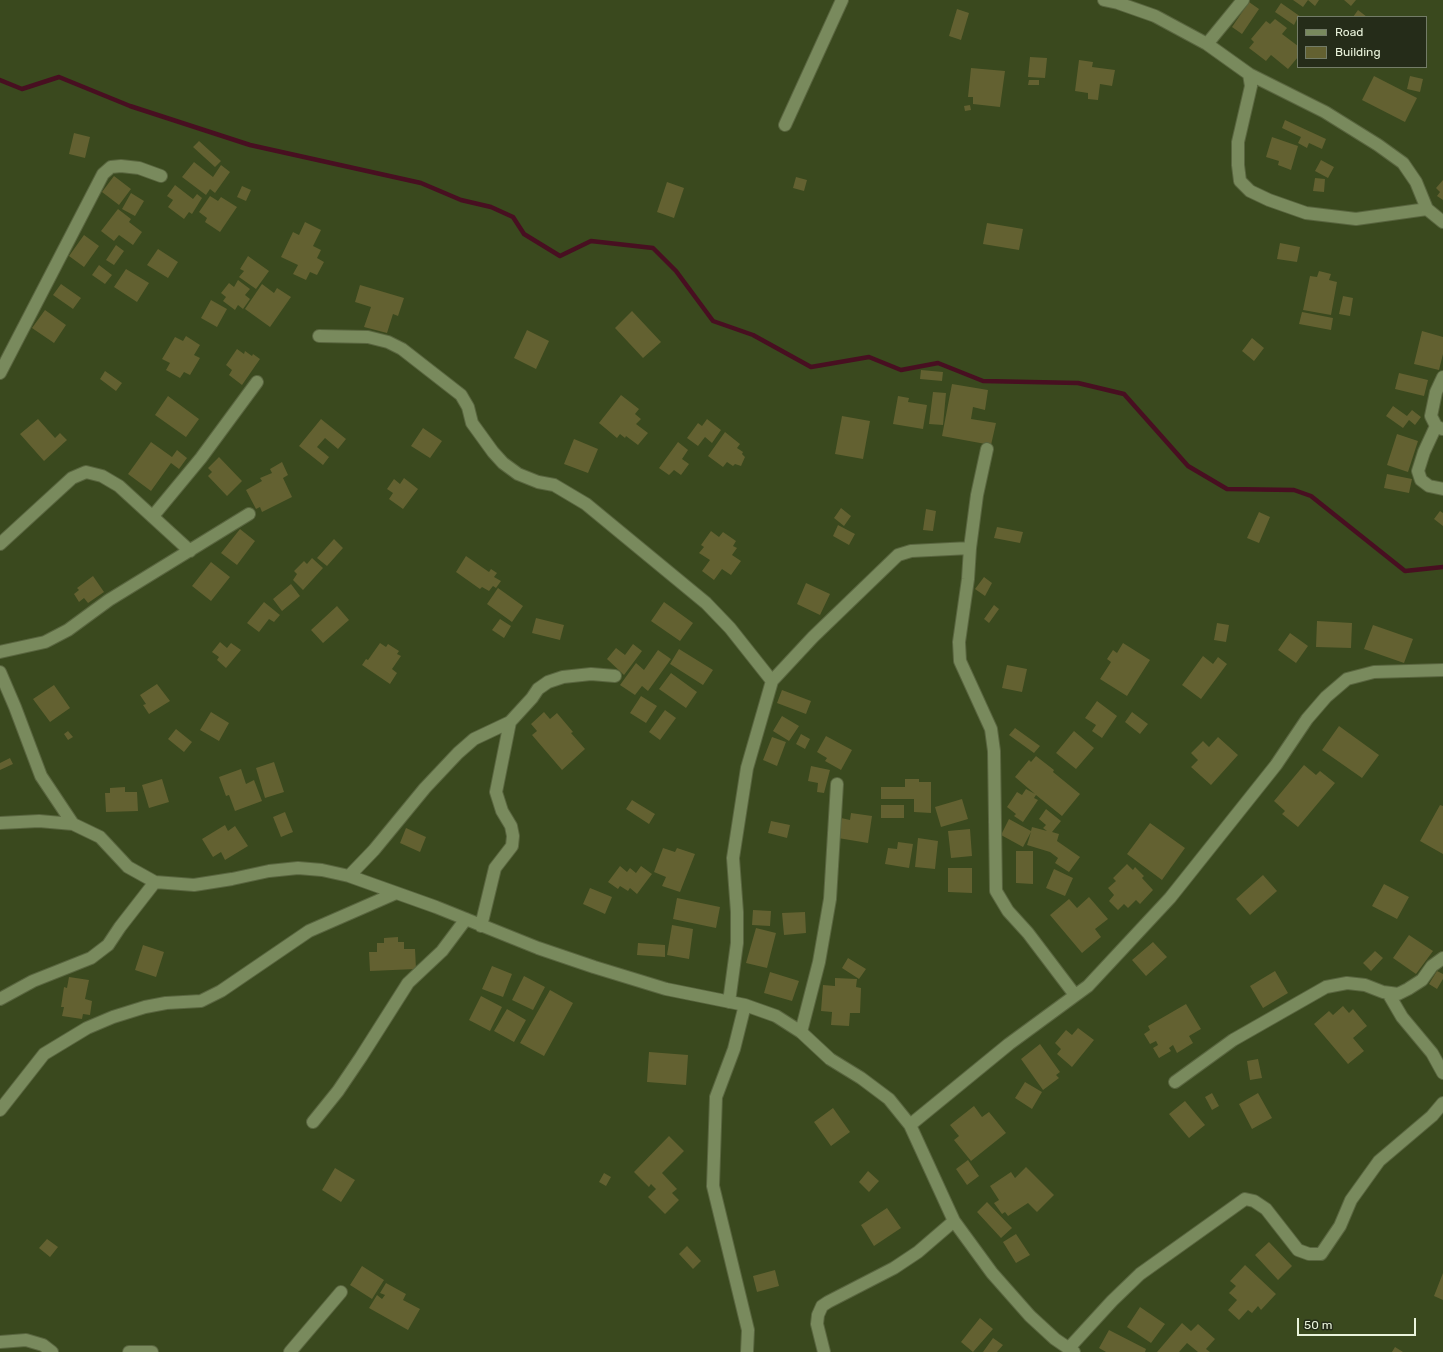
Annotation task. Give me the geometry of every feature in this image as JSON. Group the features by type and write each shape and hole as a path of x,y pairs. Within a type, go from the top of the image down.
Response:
{"street":[{"path":"785,125 842,0"},
{"path":"1104,0 1118,3 1155,16 1207,44 1249,74 1325,112 1378,145 1403,163 1416,182 1427,209 1443,222"},
{"path":"1207,44 1243,0"},
{"path":"1249,74 1251,86 1238,142 1238,165 1240,181 1250,191 1269,200 1306,213 1356,220 1427,209"},
{"path":"0,373 103,174 111,167 121,166 139,168 161,176"},
{"path":"319,336 368,337 388,342 402,349 421,366 461,395 468,407 472,423 503,463 518,474 538,482 554,485 586,504 706,603 730,628 772,681"},
{"path":"1443,377 1436,392 1431,416 1440,428 1424,452 1418,471 1421,480 1429,486 1443,489"},
{"path":"153,516 201,458 258,382"},
{"path":"987,449 977,495 970,548 968,579 959,642 960,661 991,729 994,751 996,891 1008,911 1028,933 1075,995"},
{"path":"0,544 72,478 86,472 102,476 119,486 190,551"},
{"path":"0,652 45,642 68,630 109,600 249,514"},
{"path":"729,1002 737,943 738,912 733,858 747,768 772,681 813,637 898,555 911,551 970,548"},
{"path":"910,1125 1009,1044 1088,986 1170,898 1276,765 1307,719 1326,697 1347,679 1374,672 1443,670"},
{"path":"0,672 16,707 41,776 73,824"},
{"path":"349,876 374,850 426,788 458,754 474,739 510,722 532,698 538,689 548,682 563,677 591,674 615,676"},
{"path":"481,926 495,868 512,846 513,836 511,826 502,811 496,792 510,722"},
{"path":"801,1032 819,962 830,899 836,784"},
{"path":"0,823 39,821 73,824 100,837 128,867 155,882 194,886 268,871 298,868 322,870 349,876 466,919 538,948 594,967 666,989 745,1005 776,1016 801,1032 830,1059 861,1078 889,1099 910,1125 954,1221 992,1273 1030,1316 1055,1339 1071,1350 1112,1301 1140,1274 1245,1199 1254,1200 1266,1209 1298,1250 1309,1254 1321,1254 1340,1226 1351,1200 1379,1161 1432,1116 1443,1103"},
{"path":"0,999 33,981 90,958 108,945 155,882"},
{"path":"0,1110 44,1054 87,1028 113,1017 144,1007 166,1003 201,1001 220,991 309,931 396,893"},
{"path":"313,1122 357,1063 408,983 442,951 466,919"},
{"path":"1174,1082 1233,1040 1326,987 1347,983 1365,985 1388,993 1398,994 1422,980 1432,966 1443,958"},
{"path":"1388,993 1402,1017 1432,1054 1443,1073"},
{"path":"745,1005 734,1049 716,1097 713,1186 748,1330 747,1352"},
{"path":"824,1352 817,1324 818,1315 822,1306 894,1268 918,1252 954,1221"},
{"path":"290,1352 342,1292"},
{"path":"0,1342 26,1340 43,1345 52,1352"},
{"path":"129,1352 152,1352"}],"building":[{"path":"1293,0 1308,0 1303,7"},
{"path":"1308,0 1319,0 1315,6"},
{"path":"1344,0 1356,0 1351,6"},
{"path":"1249,2 1259,9 1242,34 1232,27"},
{"path":"1281,3 1300,16 1297,16 1294,25 1275,12"},
{"path":"957,9 969,13 961,40 949,36"},
{"path":"1358,10 1366,16 1354,16"},
{"path":"1275,19 1287,28 1282,34 1297,45 1297,58 1288,69 1271,55 1266,61 1249,48 1254,42 1251,39 1266,21 1270,24"},
{"path":"1030,57 1047,58 1045,78 1028,77"},
{"path":"1079,60 1093,62 1092,67 1115,70 1112,86 1100,84 1098,100 1088,99 1088,93 1075,91"},
{"path":"971,68 1005,71 1000,107 973,104 973,97 968,97"},
{"path":"1374,76 1417,98 1405,122 1362,100"},
{"path":"1410,76 1423,79 1420,92 1407,89"},
{"path":"1029,80 1039,80 1039,85 1028,85"},
{"path":"970,105 971,110 965,111 964,106"},
{"path":"1285,120 1326,139 1322,149 1309,143 1307,148 1298,143 1301,137 1282,128"},
{"path":"74,133 90,137 85,158 69,154"},
{"path":"1272,137 1298,146 1291,170 1278,165 1279,161 1266,157"},
{"path":"199,141 221,161 215,167 193,147"},
{"path":"1321,160 1334,167 1328,178 1315,171"},
{"path":"194,162 213,177 221,165 230,172 215,193 210,189 206,195 182,177"},
{"path":"114,176 131,189 119,205 102,192"},
{"path":"796,177 807,180 804,191 793,188"},
{"path":"1315,178 1325,179 1324,192 1313,191"},
{"path":"1443,180 1443,200 1437,196 1440,192 1436,188"},
{"path":"667,182 684,188 674,218 657,212"},
{"path":"175,185 193,199 197,194 202,198 192,214 189,212 184,219 168,207 173,200 167,196"},
{"path":"242,186 251,190 246,201 237,197"},
{"path":"131,193 144,201 135,216 122,209"},
{"path":"210,196 218,201 221,197 237,207 220,232 205,222 207,218 199,212"},
{"path":"118,209 131,219 129,222 142,232 133,245 119,235 114,241 101,231"},
{"path":"305,222 321,230 313,246 321,250 317,258 324,262 317,275 310,272 306,280 293,274 298,265 281,257 293,232 299,235"},
{"path":"987,223 1023,229 1019,250 983,244"},
{"path":"84,235 99,246 84,267 69,256"},
{"path":"1280,243 1300,247 1297,262 1277,259"},
{"path":"116,245 124,251 114,265 106,260"},
{"path":"158,249 178,262 168,278 147,265"},
{"path":"248,256 269,271 256,289 239,277 244,271 240,269"},
{"path":"99,265 112,275 105,284 92,275"},
{"path":"126,269 149,283 137,302 114,287"},
{"path":"1319,271 1331,274 1329,280 1337,282 1331,315 1303,310 1310,276 1317,277"},
{"path":"238,280 250,289 245,295 250,299 243,309 238,305 235,310 223,301 226,297 221,293 229,283 234,287"},
{"path":"61,284 81,298 73,309 53,295"},
{"path":"262,284 274,293 277,288 291,297 270,327 245,309"},
{"path":"360,285 404,298 398,316 393,314 387,333 364,327 371,307 355,302"},
{"path":"1343,296 1353,298 1350,316 1339,314"},
{"path":"211,300 227,309 217,327 201,318"},
{"path":"45,310 66,325 54,343 32,328"},
{"path":"632,311 661,342 643,358 615,328"},
{"path":"1302,312 1333,318 1331,330 1299,324"},
{"path":"527,330 549,341 536,369 514,358"},
{"path":"1422,331 1443,337 1443,354 1439,370 1414,364"},
{"path":"186,336 200,345 194,355 200,358 190,375 184,372 180,378 166,370 170,363 162,359 175,337 183,341"},
{"path":"1252,338 1264,348 1254,361 1242,351"},
{"path":"237,349 244,354 245,351 252,356 253,354 260,359 242,385 229,375 232,370 226,365"},
{"path":"921,370 943,372 942,381 920,379"},
{"path":"105,371 122,383 116,391 100,379"},
{"path":"1399,373 1428,380 1424,396 1395,389"},
{"path":"952,384 988,390 985,410 973,407 971,419 996,423 991,445 942,436"},
{"path":"933,392 946,393 943,425 929,424"},
{"path":"621,395 639,409 635,414 641,419 636,424 648,433 638,445 626,436 625,438 620,434 617,438 599,423"},
{"path":"168,396 199,419 186,437 155,415"},
{"path":"898,396 909,398 908,402 927,405 923,429 893,424"},
{"path":"1393,406 1407,416 1412,410 1421,417 1415,425 1409,420 1403,428 1386,416"},
{"path":"842,416 870,421 863,459 835,454"},
{"path":"38,419 55,438 60,433 67,440 44,461 20,434"},
{"path":"321,419 346,439 338,449 325,438 317,447 329,457 323,465 299,446"},
{"path":"707,419 721,430 712,443 705,437 698,446 687,438 698,423 702,426"},
{"path":"423,428 442,441 430,458 411,446"},
{"path":"725,432 740,444 737,448 743,452 742,454 745,457 741,466 735,464 733,466 727,462 723,467 708,456"},
{"path":"1397,434 1418,441 1408,472 1387,465"},
{"path":"574,439 598,449 588,473 564,464"},
{"path":"151,442 172,457 177,450 187,458 179,469 171,463 151,491 128,474"},
{"path":"678,442 688,450 682,459 689,464 681,475 674,470 669,475 659,468"},
{"path":"219,457 242,481 227,496 208,476 212,472 208,468"},
{"path":"282,462 288,475 283,478 292,497 262,512 260,507 256,509 246,490 262,481 260,478 272,473 270,469"},
{"path":"1387,474 1412,479 1409,493 1384,488"},
{"path":"404,478 418,489 403,509 389,499 393,493 387,489 394,479 400,484"},
{"path":"841,508 851,516 844,526 834,518"},
{"path":"926,509 936,511 933,531 923,530"},
{"path":"1440,511 1443,513 1443,526 1434,519"},
{"path":"1259,512 1270,517 1259,543 1247,538"},
{"path":"838,525 855,534 849,545 833,536"},
{"path":"997,527 1023,532 1020,543 994,538"},
{"path":"240,529 255,541 237,565 221,553"},
{"path":"711,531 719,537 723,532 736,541 733,546 737,548 732,555 741,561 731,575 722,569 714,580 702,571 710,560 699,553 704,547 701,545"},
{"path":"334,539 343,548 327,566 317,558"},
{"path":"466,556 489,572 491,569 497,573 494,577 501,581 496,588 493,586 489,591 482,587 480,589 456,572"},
{"path":"312,558 323,568 303,590 293,580 297,574 294,571 304,561 307,564"},
{"path":"211,562 230,577 211,601 192,586"},
{"path":"93,576 104,592 88,603 84,598 79,602 74,594 79,590 77,588"},
{"path":"984,577 992,583 985,596 975,589"},
{"path":"806,583 830,594 820,615 797,604"},
{"path":"291,584 300,596 282,611 273,599"},
{"path":"498,588 523,606 512,622 487,604"},
{"path":"264,602 280,615 274,622 269,619 259,632 247,623"},
{"path":"664,602 693,623 680,641 651,621"},
{"path":"994,605 999,609 989,623 984,619"},
{"path":"337,606 349,620 323,643 311,630"},
{"path":"536,618 564,625 560,640 532,633"},
{"path":"500,619 511,626 504,638 492,630"},
{"path":"1317,621 1352,623 1351,648 1316,647"},
{"path":"1217,623 1229,625 1226,642 1214,640"},
{"path":"1373,625 1413,639 1404,663 1364,649"},
{"path":"1290,633 1308,646 1296,663 1278,650"},
{"path":"220,642 227,648 231,643 241,650 226,668 217,660 219,657 212,652"},
{"path":"380,643 386,647 388,644 399,651 397,654 401,656 392,669 397,673 390,684 362,665 366,659 368,660"},
{"path":"1123,643 1150,660 1127,696 1100,679 1111,662 1107,659 1113,650 1117,653"},
{"path":"633,644 642,651 624,675 607,659 616,648 625,655"},
{"path":"679,649 713,670 703,685 670,664"},
{"path":"658,650 671,659 648,691 642,686 635,695 620,685 636,663 644,670"},
{"path":"1203,656 1213,664 1218,657 1227,664 1201,699 1182,685"},
{"path":"1007,665 1027,669 1022,692 1002,688"},
{"path":"671,673 697,692 686,708 659,689"},
{"path":"157,684 170,701 149,714 143,705 146,704 140,695"},
{"path":"54,685 70,708 50,722 33,699"},
{"path":"782,690 811,701 806,714 777,703"},
{"path":"641,696 657,706 646,723 630,713"},
{"path":"1097,701 1117,716 1102,738 1092,731 1096,725 1085,718"},
{"path":"665,710 676,718 660,740 649,732"},
{"path":"211,712 229,723 219,741 200,730"},
{"path":"544,712 550,719 557,713 573,732 571,733 585,749 562,770 532,735 537,731 531,724"},
{"path":"1132,712 1148,724 1140,734 1125,722"},
{"path":"782,716 799,726 789,741 773,731"},
{"path":"1339,726 1379,755 1362,778 1322,750"},
{"path":"1015,728 1040,746 1034,753 1009,735"},
{"path":"176,729 192,742 184,752 168,739"},
{"path":"68,731 73,737 68,740 64,734"},
{"path":"1074,731 1094,748 1076,769 1056,753"},
{"path":"801,734 810,739 805,749 796,744"},
{"path":"826,736 852,750 841,770 825,761 827,758 817,752"},
{"path":"772,737 786,742 777,766 763,760"},
{"path":"1218,737 1238,755 1211,785 1191,767 1198,760 1191,753 1203,741 1209,747"},
{"path":"1036,756 1080,794 1062,816 1036,795 1034,798 1038,800 1023,822 1014,816 1016,814 1007,807 1017,792 1022,795 1026,789 1035,794 1015,777 1029,760 1031,762"},
{"path":"10,758 13,764 0,770 0,763"},
{"path":"274,762 284,792 265,798 256,768"},
{"path":"1304,765 1316,775 1320,771 1335,783 1298,827 1282,814 1285,811 1274,801"},
{"path":"811,766 830,770 824,793 817,792 818,783 808,781"},
{"path":"241,769 246,784 254,780 262,801 235,811 229,795 226,796 219,777"},
{"path":"162,779 169,802 149,808 142,785"},
{"path":"905,779 919,779 919,782 931,782 931,813 914,812 914,799 881,799 881,787 905,787"},
{"path":"125,787 125,792 137,792 138,811 106,812 105,793 110,793 110,788"},
{"path":"962,799 968,819 941,827 935,807"},
{"path":"632,800 655,814 649,824 626,809"},
{"path":"881,805 904,805 904,818 881,818"},
{"path":"1440,805 1443,806 1443,854 1420,841"},
{"path":"1046,809 1061,821 1052,832 1059,834 1057,841 1080,857 1069,872 1055,863 1058,858 1050,852 1027,845 1031,832 1023,847 1001,835 1009,819 1031,831 1032,827 1047,831 1043,828 1046,825 1039,819"},
{"path":"285,812 293,832 281,837 273,817"},
{"path":"851,813 872,816 868,843 838,838 841,818 850,820"},
{"path":"771,821 790,825 787,838 768,833"},
{"path":"1150,823 1185,848 1162,880 1127,854"},
{"path":"225,825 228,831 235,826 248,846 225,860 221,852 213,857 202,839"},
{"path":"406,828 426,837 420,852 400,843"},
{"path":"970,829 972,856 951,858 948,831"},
{"path":"918,838 938,841 935,869 915,867"},
{"path":"898,842 913,844 909,868 885,864 888,848 897,849"},
{"path":"663,848 675,852 677,848 695,854 680,892 662,886 666,877 654,872"},
{"path":"1016,851 1033,851 1033,884 1016,883"},
{"path":"1127,864 1133,870 1135,867 1144,876 1142,878 1153,890 1140,904 1136,900 1128,908 1124,904 1118,910 1109,901 1114,895 1108,888 1116,881 1113,878"},
{"path":"620,866 627,872 630,868 636,873 641,866 652,874 637,894 630,888 628,891 620,886 618,889 608,882"},
{"path":"948,868 972,868 972,893 948,892"},
{"path":"1054,869 1073,878 1065,896 1046,888"},
{"path":"1263,875 1277,891 1250,915 1236,899"},
{"path":"1384,884 1409,897 1397,919 1372,906"},
{"path":"590,888 612,897 605,914 583,904"},
{"path":"1089,897 1108,919 1095,929 1101,937 1082,953 1050,915 1069,899 1077,908"},
{"path":"677,898 720,907 716,928 673,919"},
{"path":"753,910 771,911 770,926 752,925"},
{"path":"805,912 806,933 784,935 782,913"},
{"path":"672,925 693,929 689,959 667,955"},
{"path":"756,928 776,933 767,968 746,963"},
{"path":"1409,935 1433,951 1416,974 1393,958"},
{"path":"398,937 398,942 404,942 404,949 415,949 416,969 370,971 369,952 377,952 377,943 384,943 384,938"},
{"path":"1153,942 1167,957 1146,976 1132,960"},
{"path":"638,943 665,945 665,957 637,955"},
{"path":"143,945 164,952 156,977 135,970"},
{"path":"1375,951 1383,958 1371,971 1363,963"},
{"path":"848,958 866,969 859,979 842,968"},
{"path":"492,966 512,974 503,997 482,989"},
{"path":"1275,971 1288,993 1263,1008 1250,986"},
{"path":"1437,971 1443,974 1443,979 1437,989 1429,984"},
{"path":"770,972 799,981 792,1001 764,993"},
{"path":"524,976 545,987 533,1010 512,1000"},
{"path":"69,977 89,980 85,999 92,1001 90,1015 83,1014 82,1019 62,1016 64,1007 61,1007 64,987 67,988"},
{"path":"835,978 857,979 856,987 861,988 860,1013 850,1013 849,1026 831,1025 832,1012 821,1011 823,985 835,986"},
{"path":"550,990 573,1003 544,1056 520,1043"},
{"path":"481,996 502,1007 490,1031 469,1020"},
{"path":"1186,1004 1201,1029 1189,1036 1193,1043 1177,1053 1173,1045 1169,1048 1171,1051 1159,1058 1153,1048 1158,1045 1156,1041 1150,1044 1144,1034 1150,1030 1148,1026"},
{"path":"1343,1006 1349,1013 1353,1009 1367,1026 1353,1038 1364,1051 1348,1064 1314,1024 1329,1011 1333,1015"},
{"path":"507,1009 526,1020 514,1042 494,1031"},
{"path":"1078,1028 1094,1040 1072,1067 1057,1054 1061,1049 1055,1043 1066,1030 1072,1035"},
{"path":"1040,1044 1060,1072 1056,1075 1059,1078 1043,1090 1021,1059"},
{"path":"649,1052 688,1055 686,1085 647,1082"},
{"path":"1258,1059 1262,1078 1250,1080 1247,1061"},
{"path":"1025,1082 1042,1092 1032,1109 1015,1098"},
{"path":"1212,1093 1219,1106 1212,1110 1205,1097"},
{"path":"1258,1093 1272,1118 1252,1129 1239,1104"},
{"path":"1185,1101 1205,1125 1189,1138 1169,1114"},
{"path":"974,1106 982,1117 989,1112 1006,1133 971,1161 954,1140 959,1136 950,1125"},
{"path":"833,1108 850,1132 831,1146 814,1122"},
{"path":"669,1136 684,1151 662,1173 677,1189 672,1193 679,1200 665,1214 648,1197 656,1189 651,1184 649,1187 634,1172"},
{"path":"968,1160 979,1176 967,1185 956,1169"},
{"path":"1026,1167 1054,1195 1037,1212 1028,1203 1008,1216 1005,1212 1002,1214 994,1203 999,1200 990,1186 1011,1172 1015,1178"},
{"path":"335,1168 355,1180 341,1202 322,1190"},
{"path":"868,1171 879,1181 869,1192 859,1182"},
{"path":"604,1173 611,1177 606,1186 599,1182"},
{"path":"987,1202 1012,1228 1001,1238 977,1212"},
{"path":"887,1208 901,1228 874,1246 861,1225"},
{"path":"1016,1234 1030,1255 1016,1263 1003,1242"},
{"path":"47,1239 58,1247 50,1257 39,1248"},
{"path":"1269,1242 1292,1266 1278,1280 1255,1255"},
{"path":"687,1246 701,1261 693,1269 679,1254"},
{"path":"1245,1265 1276,1294 1261,1310 1258,1306 1252,1313 1248,1310 1239,1320 1228,1310 1237,1300 1229,1293 1236,1286 1230,1281"},
{"path":"362,1266 384,1280 372,1299 350,1285"},
{"path":"775,1270 779,1286 757,1292 753,1276"},
{"path":"1443,1273 1443,1300 1434,1296"},
{"path":"386,1283 406,1294 403,1300 420,1309 408,1330 369,1308 377,1295 382,1299 385,1295 380,1293"},
{"path":"1140,1307 1165,1324 1151,1343 1127,1327"},
{"path":"980,1318 993,1329 973,1352 961,1342"},
{"path":"1182,1323 1191,1331 1198,1324 1215,1339 1206,1349 1210,1352 1198,1352 1187,1343 1179,1352 1157,1352"},
{"path":"1109,1330 1146,1349 1145,1352 1106,1352 1099,1348"},
{"path":"993,1338 1003,1345 997,1352 983,1352"},
{"path":"1395,1347 1403,1352 1392,1352"}],"waterway":[{"path":"0,80 22,89 59,77 130,106 250,145 421,183 461,200 491,207 513,217 524,234 560,256 591,241 653,248 676,271 713,321 753,335 811,367 869,357 901,370 938,363 983,381 1078,383 1124,394 1188,466 1227,489 1294,490 1311,496 1405,571 1443,567"}]}
